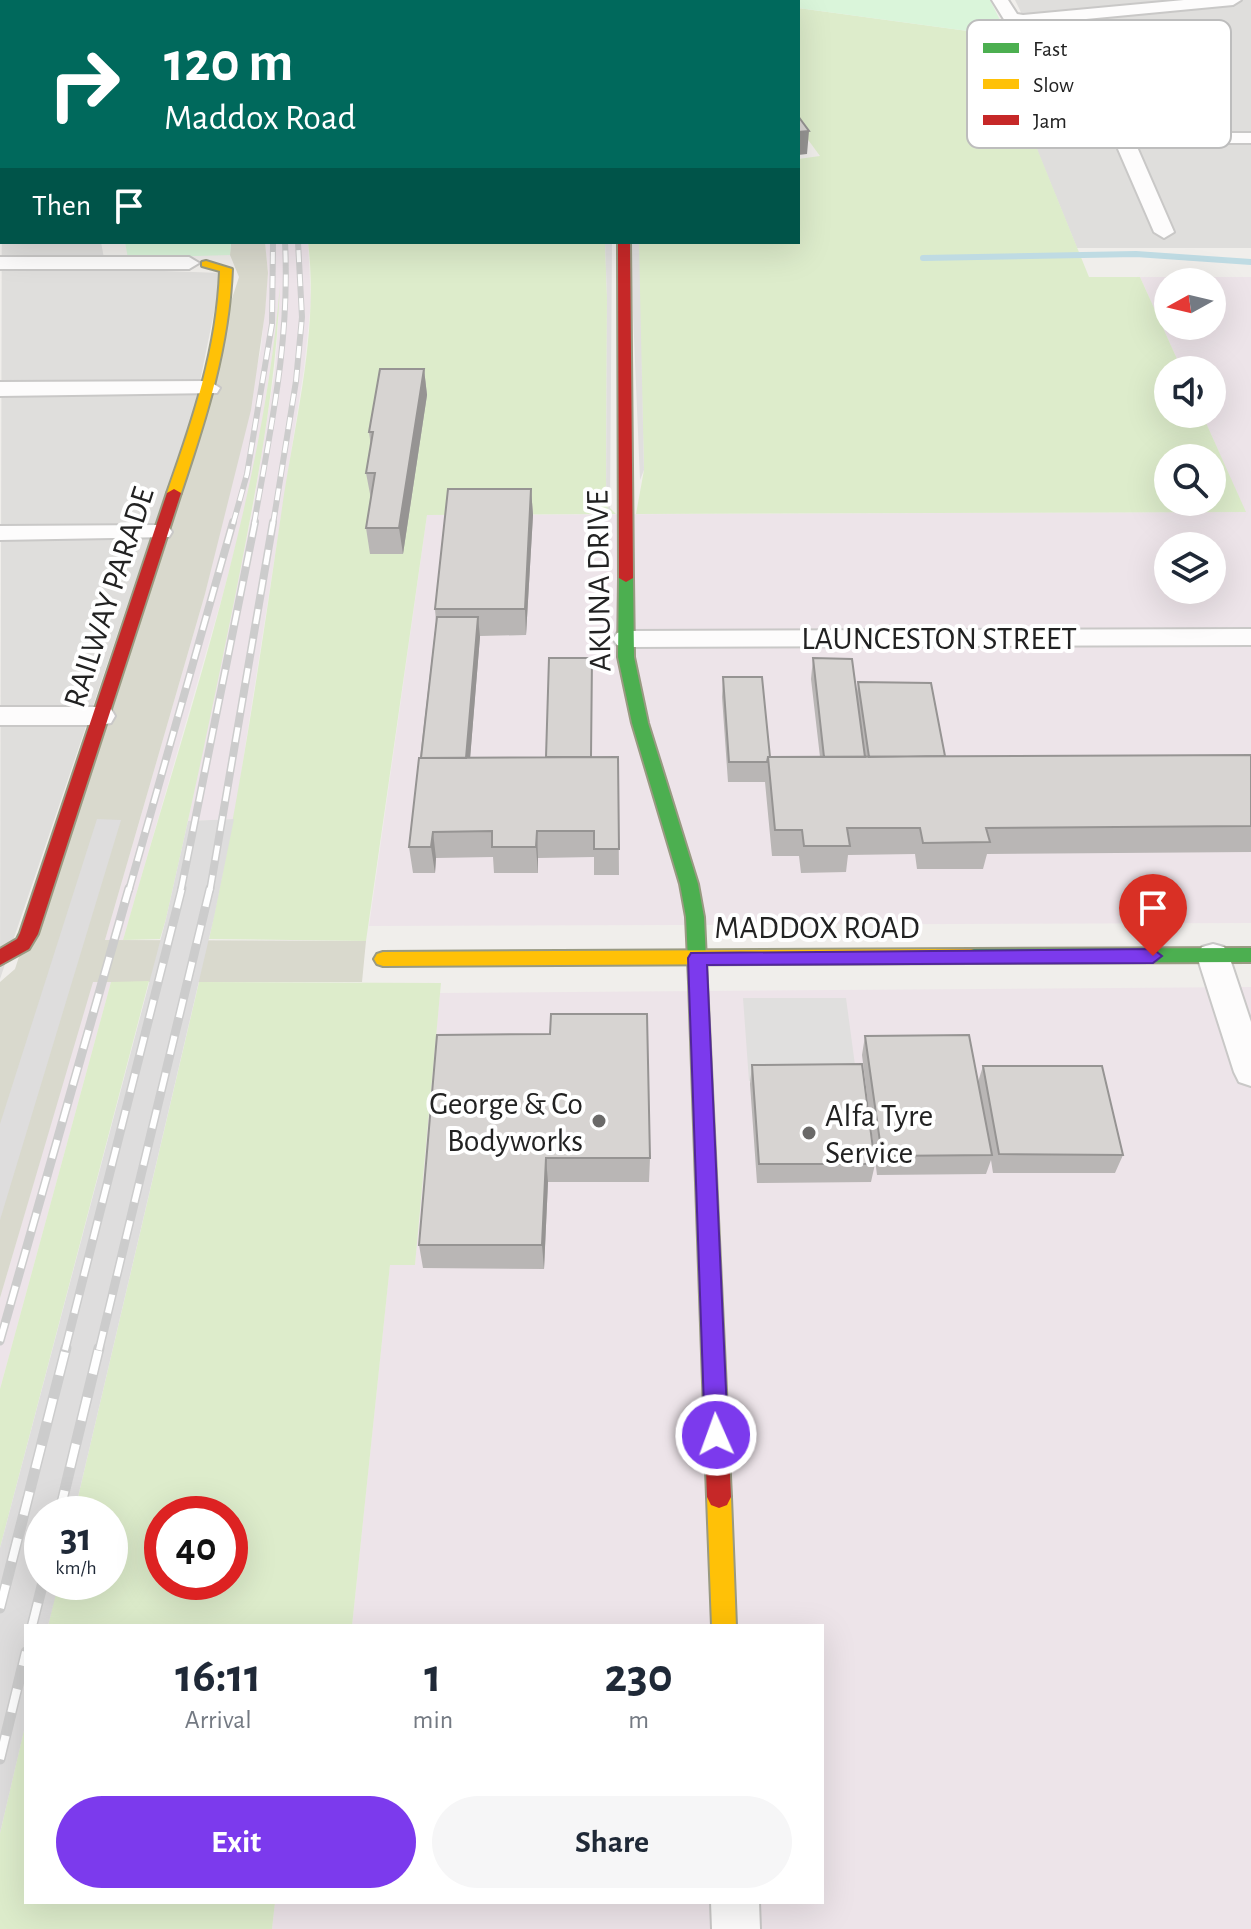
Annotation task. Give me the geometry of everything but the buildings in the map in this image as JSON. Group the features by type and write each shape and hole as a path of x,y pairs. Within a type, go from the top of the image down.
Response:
{"street":[{"path":"1000,0 1012,18 1025,20 1103,15 1233,0"},
{"path":"1129,148 1164,232"},
{"path":"1153,208 1173,208"},
{"path":"115,244 119,263"},
{"name":"AKUNA DRIVE","path":"624,244 626,639 634,703 690,885 697,958 724,1624"},
{"path":"0,263 198,264"},
{"name":"RAILWAY PARADE","path":"6,955 29,934 209,388 226,310 226,269 198,264"},
{"path":"0,389 209,388"},
{"path":"0,533 160,532"},
{"name":"LAUNCESTON STREET","path":"626,639 1251,637"},
{"path":"0,716 101,716"},
{"name":"MADDOX ROAD","path":"383,959 1251,955"},
{"path":"1213,956 1251,1072"},
{"path":"735,1904 736,1929"}],"shaded area":[{"path":"1015,0 1251,0 1251,248 1077,248 1036,148 1231,148 1231,20 1025,20"},
{"path":"2,244 101,244 106,269 222,273 195,406 0,979"},
{"path":"231,244 265,244 268,273 265,313 251,410 205,594 105,940 366,941 362,982 93,982 0,1298 0,982 15,969 239,277 230,255"},
{"path":"265,244 308,244 311,302 304,369 234,819 188,821 253,508 275,369 279,311 254,476 223,594 123,940 105,940 205,594 261,349 268,273"},
{"path":"605,244 612,244 610,512 606,504"},
{"path":"630,244 639,245 644,470 640,480"},
{"path":"1140,277 1154,277 1154,308"},
{"path":"1226,277 1251,277 1251,923 369,926 427,515 1154,512 1154,516 1226,516 1226,512 1245,512 1226,469 1226,444 1215,444 1208,428 1226,428 1226,356 1176,356 1168,340 1226,340"},
{"path":"92,982 111,982 0,1389 0,1298"},
{"path":"1251,987 1251,1929 272,1929 275,1904 824,1904 824,1624 352,1624 390,1265 415,1264 440,993"},
{"path":"743,998 846,998 857,1080 749,1081"}],"green space":[{"path":"800,0 990,0 1000,20 967,20 967,31 800,8"},
{"path":"800,8 967,31 967,148 1037,148 1089,277 1140,277 1154,308 1154,340 1168,340 1176,356 1154,356 1154,428 1208,428 1215,444 1154,444 1154,512 636,514 644,470 638,244 800,244 800,159 820,156 800,129"},
{"path":"125,244 231,244 230,255 128,258"},
{"path":"308,244 605,244 606,504 616,514 427,515 366,941 209,939 240,778 304,375 311,275"},
{"path":"280,285 270,401 258,477 166,919 160,939 123,940 238,534 270,369"},
{"path":"1226,467 1246,512 1226,512"},
{"path":"149,981 0,1548 0,1389 111,982"},
{"path":"199,982 441,983 415,1265 390,1265 352,1624 48,1624 54,1600 128,1600 128,1496 78,1496"},
{"path":"24,1730 24,1904 275,1904 272,1929 0,1929 0,1833"}],"pier":[{"path":"97,819 121,820 0,1220 0,1124"},
{"path":"234,819 214,917 78,1496 24,1496 24,1600 54,1600 48,1624 24,1624 24,1731 0,1833 0,1548 166,919 188,821"}],"waterway":[{"path":"923,258 1136,254 1251,262"}],"railway":[{"path":"233,524 247,474 272,324 273,244"},
{"path":"254,524 282,349 285,244"},
{"path":"273,524 296,381 302,317 298,244"},
{"path":"129,890 233,522"},
{"path":"181,890 255,522"},
{"path":"210,890 273,522"},
{"path":"0,1341 129,888"},
{"path":"65,1350 182,888"},
{"path":"99,1350 210,888"},
{"path":"0,1608 66,1348"},
{"path":"63,1496 99,1348"},
{"path":"32,1624 38,1600"},
{"path":"0,1759 24,1660"}],"traffic: fast":[{"path":"626,578 626,657 640,723 689,884 695,917 698,982"},
{"path":"971,956 1251,955"}],"traffic: slow":[{"path":"174,493 209,383 221,327 226,269 206,264"},
{"path":"383,959 971,956"},
{"path":"719,1497 724,1624"}],"traffic: jam":[{"path":"624,244 626,578"},
{"path":"0,958 23,944 29,934 174,493"},
{"path":"698,982 719,1497"}],"place":[{"name":"George & Co Bodyworks","path":"599,1121"},
{"name":"Alfa Tyre Service","path":"809,1133"}],"route":[{"path":"716,1435 697,958 1153,956"}]}
